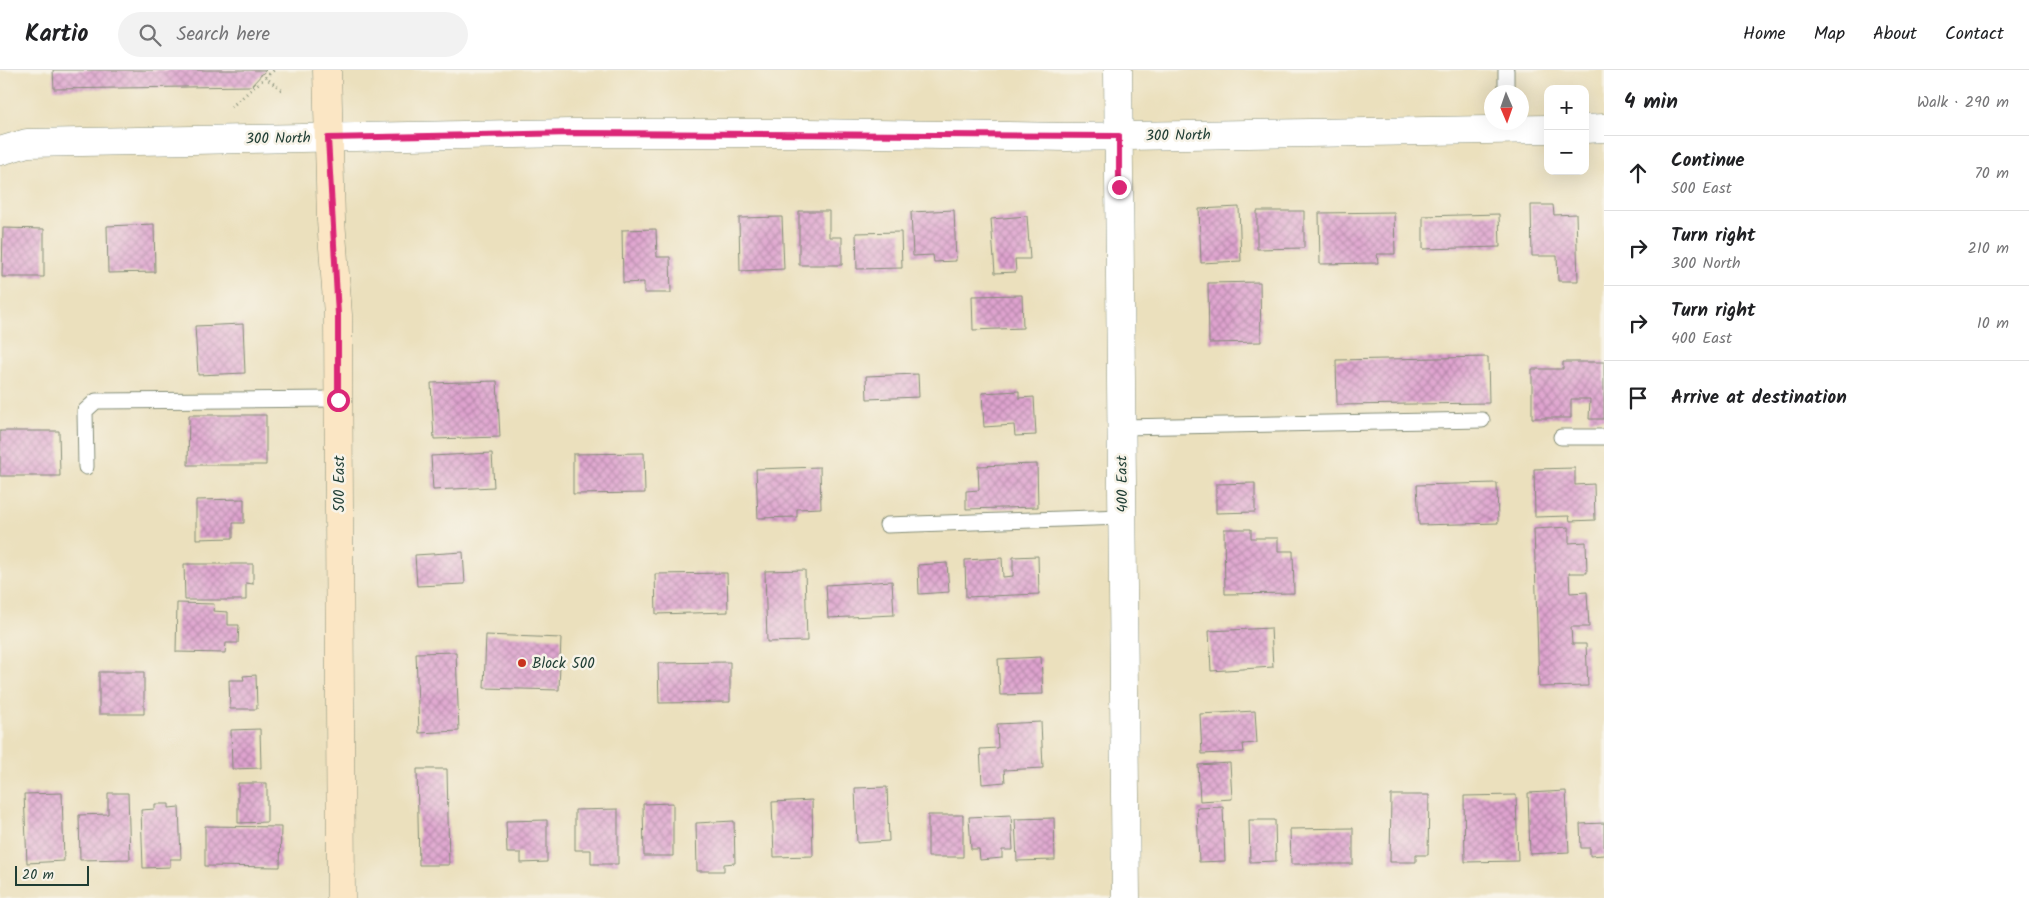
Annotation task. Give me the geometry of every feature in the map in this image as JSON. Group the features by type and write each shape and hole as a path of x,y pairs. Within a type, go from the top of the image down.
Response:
{"street":[{"name":"500 East","path":"327,70 328,138 338,315 341,898"},
{"name":"400 East","path":"1118,70 1126,898"},
{"name":"300 North","path":"0,152 27,143 573,133 1119,136 1484,127"},
{"name":"300 North","path":"1529,128 1544,129"},
{"path":"1589,129 1604,128"},
{"name":"300 North","path":"0,134 27,143"}],"lane":[{"path":"1506,70 1506,85"},
{"path":"86,467 85,411 96,401 338,400"},
{"path":"1122,427 1482,420"},
{"path":"1561,437 1604,437"},
{"path":"887,525 1123,517"}],"path":[{"path":"231,107 274,70"},
{"path":"262,74 284,92"}],"building":[{"path":"53,70 266,70 251,86 54,89"},
{"path":"1531,205 1553,205 1554,215 1576,214 1578,281 1558,281 1557,256 1532,256"},
{"path":"1239,207 1241,261 1201,263 1199,209"},
{"path":"954,210 956,261 934,262 933,255 913,256 911,212"},
{"path":"799,211 829,211 829,237 842,237 842,265 799,265"},
{"path":"1257,211 1304,211 1304,248 1257,249"},
{"path":"1394,212 1395,254 1377,254 1378,263 1320,264 1319,213"},
{"path":"1499,214 1500,247 1423,249 1423,216"},
{"path":"1027,216 1030,259 1015,259 1016,272 995,273 991,219"},
{"path":"782,217 784,269 740,271 739,218"},
{"path":"154,224 155,272 108,273 107,226"},
{"path":"3,228 44,229 44,277 2,277"},
{"path":"656,229 657,257 670,257 671,293 644,293 644,282 623,283 622,230"},
{"path":"901,232 902,268 857,269 856,233"},
{"path":"1260,282 1261,342 1209,343 1208,283"},
{"path":"1022,295 1023,328 973,330 972,296"},
{"path":"243,324 245,373 198,375 195,326"},
{"path":"1488,357 1489,403 1337,405 1336,360"},
{"path":"1563,362 1604,362 1604,419 1589,419 1590,399 1571,399 1571,418 1532,418 1532,369 1563,369"},
{"path":"918,374 919,397 867,399 866,376"},
{"path":"497,381 500,437 434,439 431,383"},
{"path":"1019,391 1019,398 1034,397 1036,435 1015,436 1014,425 984,427 982,393"},
{"path":"189,415 266,415 266,465 188,465"},
{"path":"0,431 59,431 60,476 0,476"},
{"path":"492,453 494,487 433,490 431,456"},
{"path":"644,453 645,493 573,494 573,454"},
{"path":"1037,464 1038,507 966,509 966,491 979,490 978,466"},
{"path":"820,467 821,508 797,509 797,517 758,518 756,469"},
{"path":"1575,468 1575,485 1594,484 1595,520 1570,521 1569,516 1535,517 1534,469"},
{"path":"1255,483 1255,512 1216,513 1216,484"},
{"path":"1497,483 1498,523 1419,525 1417,485"},
{"path":"244,499 244,523 233,523 233,538 196,539 196,500"},
{"path":"1569,527 1569,543 1586,542 1587,573 1569,573 1570,593 1587,592 1589,627 1571,627 1572,644 1586,644 1588,686 1539,687 1534,529"},
{"path":"1224,529 1251,529 1251,538 1278,538 1278,551 1293,551 1294,593 1225,594"},
{"path":"463,552 465,584 417,586 415,555"},
{"path":"1038,556 1039,594 966,597 965,560 1002,558 1003,577 1013,576 1013,557"},
{"path":"947,563 949,592 919,594 918,565"},
{"path":"184,564 253,564 253,584 246,583 246,600 185,600"},
{"path":"805,570 807,641 767,642 765,571"},
{"path":"727,573 728,612 656,614 655,574"},
{"path":"892,581 894,615 828,618 826,585"},
{"path":"177,603 214,604 213,611 228,612 228,625 239,625 238,643 226,643 225,653 176,652"},
{"path":"1271,628 1273,667 1211,671 1209,631"},
{"name":"Block 500","path":"486,635 561,638 559,690 484,688"},
{"path":"456,652 459,731 419,733 416,653"},
{"path":"1041,657 1043,694 1000,695 998,659"},
{"path":"730,662 730,702 659,703 658,663"},
{"path":"99,672 144,672 144,714 99,714"},
{"path":"256,675 257,709 230,709 229,680 244,680 243,676"},
{"path":"1255,711 1257,743 1243,744 1244,752 1202,754 1200,714"},
{"path":"1041,722 1043,768 1004,770 1005,782 982,784 980,749 998,748 997,724"},
{"path":"260,729 261,768 232,769 231,730"},
{"path":"1230,763 1232,799 1200,801 1198,765"},
{"path":"417,769 447,769 449,865 419,865"},
{"path":"238,783 267,783 267,822 238,823"},
{"path":"887,787 889,841 857,843 855,788"},
{"path":"1566,791 1569,852 1530,854 1528,793"},
{"path":"62,793 64,861 27,863 24,794"},
{"path":"108,793 128,793 130,859 80,860 79,815 108,814"},
{"path":"1391,795 1429,795 1428,855 1416,855 1416,862 1390,862"},
{"path":"1516,795 1518,861 1465,862 1464,796"},
{"path":"812,800 813,856 774,857 772,802"},
{"path":"673,803 673,856 644,856 643,804"},
{"path":"155,804 169,804 169,808 179,807 181,859 170,859 170,867 143,868 141,810 155,809"},
{"path":"1223,807 1225,861 1199,862 1197,808"},
{"path":"618,809 618,864 591,864 591,850 575,850 575,810"},
{"path":"928,815 963,815 963,857 928,857"},
{"path":"1011,815 1013,850 1002,850 1002,858 980,860 979,849 971,849 969,817"},
{"path":"1054,818 1055,860 1017,861 1015,819"},
{"path":"547,820 547,862 521,863 521,853 507,853 506,821"},
{"path":"1249,820 1275,820 1276,861 1250,862"},
{"path":"734,821 735,863 724,864 724,871 697,871 696,823"},
{"path":"1604,823 1604,855 1590,856 1590,848 1581,848 1580,824"},
{"path":"205,826 281,827 280,867 205,866"},
{"path":"1353,828 1353,864 1291,864 1290,829"}],"place":[{"name":"Block 500","path":"522,663"}],"route":[{"path":"338,400 338,315 328,138 573,133 1119,136 1119,187"}]}
